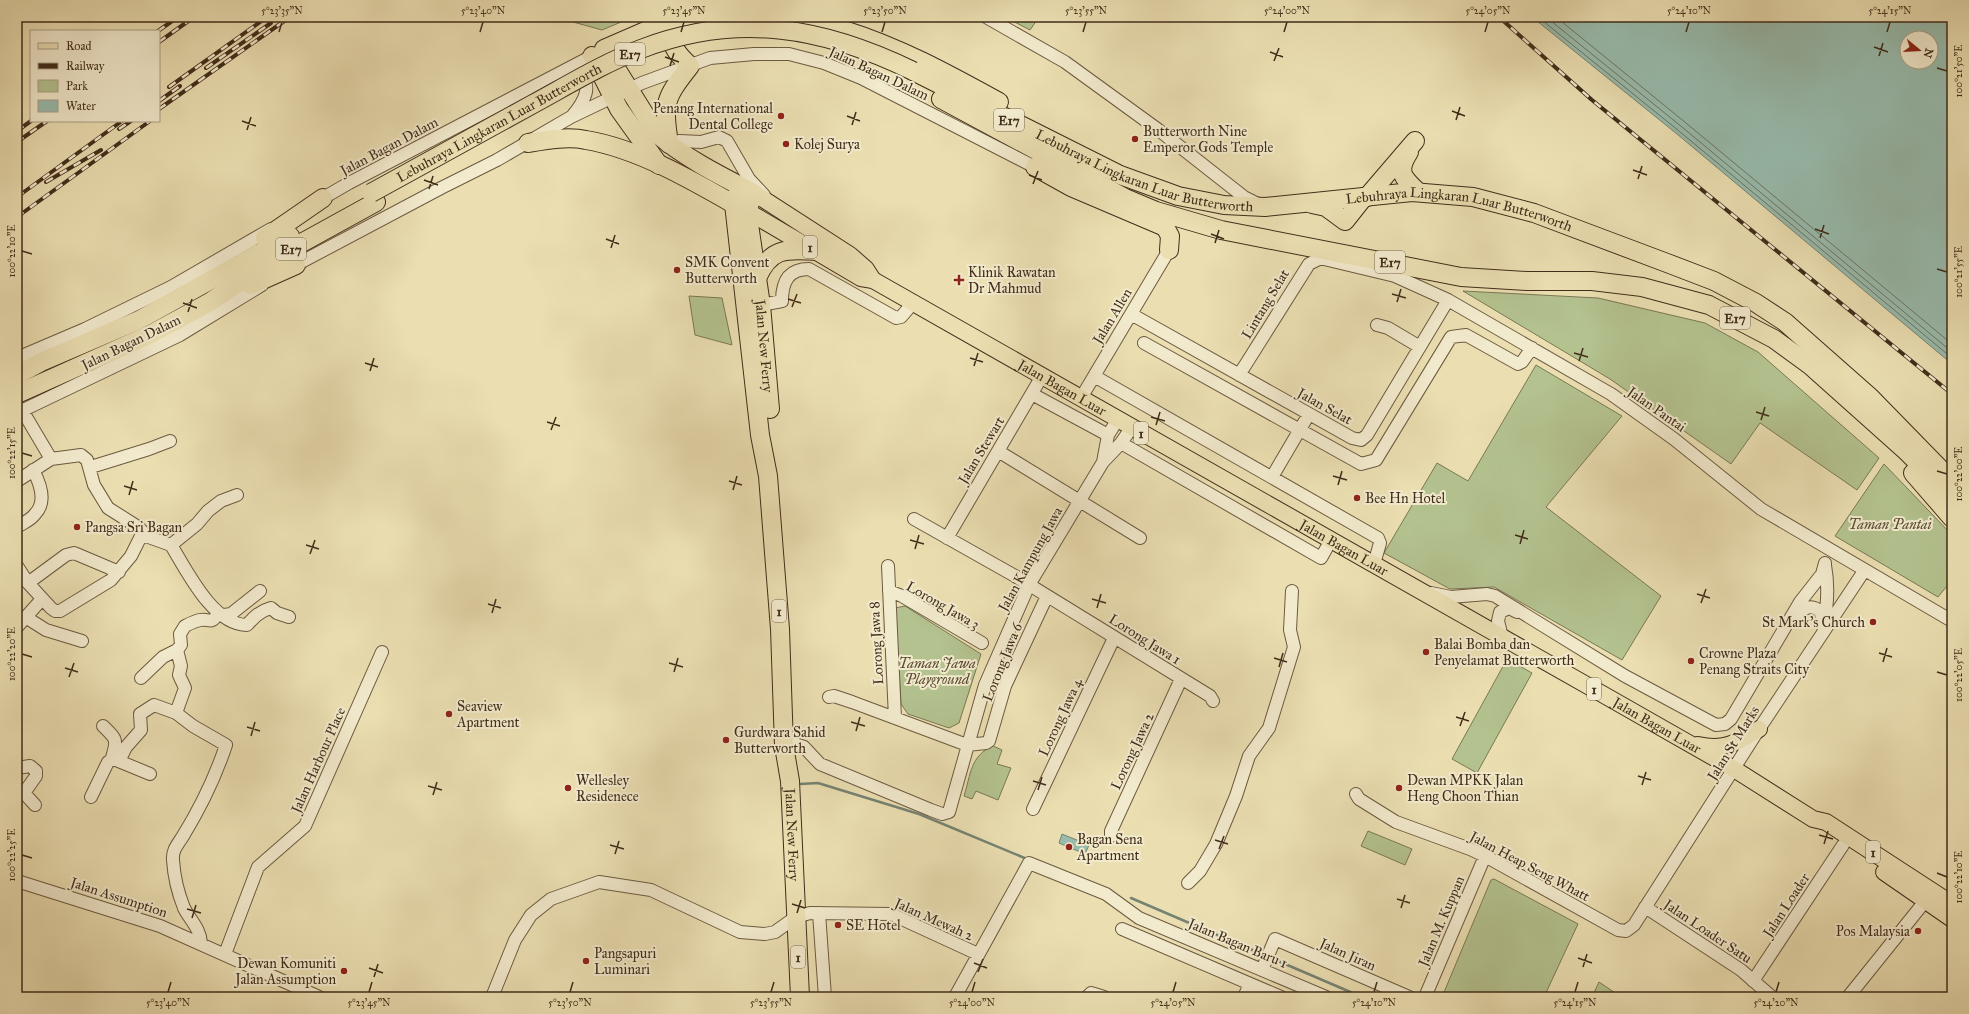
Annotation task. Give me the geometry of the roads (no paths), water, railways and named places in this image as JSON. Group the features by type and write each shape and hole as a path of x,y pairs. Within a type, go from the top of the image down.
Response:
{"highway":[{"path":"705,17 658,22 598,52 621,93 669,144 747,190"},
{"path":"796,17 867,37 930,64 1036,122 1072,144 1105,168"},
{"path":"669,144 664,114 667,101 673,87 690,66 676,51 672,42 672,35 677,26 686,20"},
{"name":"Lebuhraya Lingkaran Luar Butterworth","path":"17,375 41,362 145,317 216,277 598,82 667,52 704,43 761,39 796,42 819,47 910,76 1136,182 1178,196 1224,205 1265,207 1418,192 1473,197 1534,213 1714,282 1756,303 1776,316 1870,397 1952,481"},
{"name":"Lebuhraya Lingkaran Luar Butterworth","path":"910,76 1086,178 1156,211 1221,230 1462,277 1527,281 1592,281 1642,287 1709,305 1758,329 1788,348 1811,366 1905,450 1952,497"},
{"path":"621,93 619,110 659,165"},
{"path":"528,143 558,139 586,139 659,165 697,182 740,208"},
{"path":"1366,197 1415,141 1403,162 1402,171 1405,180 1418,192"},
{"path":"1035,166 1112,198 1156,211"},
{"path":"1035,166 1070,187 1165,227 1170,236 1169,250"},
{"path":"697,182 721,208 731,224 738,244"},
{"name":"Jalan New Ferry","path":"747,190 740,208 738,244 760,435 768,476 780,629 784,746 790,781 791,997"},
{"name":"Lebuhraya Lingkaran Luar Butterworth","path":"19,406 216,298 278,256 373,197"},
{"path":"216,277 243,254 323,198"},
{"name":"Jalan New Ferry","path":"740,208 757,278 760,305 772,434 768,476"},
{"path":"1169,250 1179,236 1186,231 1221,230"},
{"path":"757,278 763,265 770,257 780,252 790,249 817,251"},
{"path":"216,298 296,265"},
{"path":"1870,397 1952,465"},
{"path":"1854,406 1952,518"},
{"name":"Jalan New Ferry","path":"791,922 800,997"}],"main road":[{"name":"Jalan Bagan Luar","path":"747,190 850,255 866,269 873,280"},
{"name":"Jalan Bagan Luar","path":"740,208 862,278 873,280 1687,742 1813,819 1826,822 1952,904"},
{"path":"1687,742 1706,747 1721,747 1737,743 1759,729"},
{"name":"Jalan Bagan Luar","path":"1813,819 1820,829 1952,919"}],"street":[{"path":"986,17 1065,62 1160,131 1244,197 1265,207"},
{"name":"Jalan Bagan Dalam","path":"17,358 85,328 171,287 323,198 598,52"},
{"name":"Jalan Bagan Dalam","path":"19,406 180,335 296,265 528,143 571,117 621,93 710,58 754,54 789,54 824,62 861,78 1035,166"},
{"path":"566,68 578,75 587,87 582,103 571,117"},
{"path":"669,144 679,141 701,142 719,138 727,141 750,179 774,207"},
{"name":"Jalan Allen","path":"1081,398 1169,250"},
{"name":"Jalan Pantai","path":"1324,259 1395,276 1448,300 1532,348 1616,398 1674,439 1761,509 1864,571 1952,621"},
{"name":"Lintang Selat","path":"1240,375 1305,268 1314,261 1324,259"},
{"path":"760,305 782,300 782,288 787,278 801,269 809,269 896,318 900,317 913,303"},
{"name":"Jalan Selat","path":"1131,314 1352,438 1361,440 1367,435 1448,300"},
{"path":"1377,325 1388,328 1436,361"},
{"path":"1144,343 1357,463 1374,461 1449,339 1463,334 1518,364 1522,362 1532,348"},
{"path":"1165,354 1174,338"},
{"name":"Jalan Stewart","path":"946,538 1042,376"},
{"path":"1094,376 1378,538 1380,543 1374,564"},
{"path":"1032,394 1108,435"},
{"path":"19,406 51,459"},
{"path":"1272,477 1309,414"},
{"name":"Jalan Kampung Jawa","path":"1103,462 1108,435 1125,423"},
{"name":"Jalan Kampung Jawa","path":"784,746 795,744 804,747 820,764 931,810 942,814 949,812 985,685 1029,585 1103,462 1121,443 1125,423"},
{"path":"90,468 170,441"},
{"path":"1121,443 1321,558 1331,540"},
{"path":"998,452 1140,538"},
{"path":"17,481 51,459 82,455 87,460 94,486 108,508 138,527 143,532 131,556 111,580 60,611 54,611 42,599 28,583 17,566"},
{"path":"17,527 35,514 41,504 41,484 33,470"},
{"path":"171,545 198,524 208,511 221,501 237,496"},
{"name":"Lorong Jawa 1","path":"914,519 1029,585 1210,696 1213,701"},
{"path":"142,535 171,545 205,597 232,622 247,625 254,616 271,608 277,613 289,617"},
{"path":"1815,542 1823,552 1828,593 1828,606 1821,636"},
{"path":"28,583 66,555 74,553 119,572"},
{"path":"1421,591 1451,597 1487,594 1495,596 1625,676 1716,725 1725,724 1731,719 1800,602 1822,574 1825,563"},
{"name":"Lorong Jawa 8","path":"888,566 894,718"},
{"name":"Jalan St Marks","path":"1626,931 1634,925 1716,797 1728,766 1759,729 1864,571"},
{"path":"141,678 163,657 177,650 181,645 180,634 184,626 201,620 207,622 214,620 222,614 231,614 260,591"},
{"path":"1188,883 1200,871 1216,844 1236,796 1249,756 1269,728 1294,647 1290,630 1292,591"},
{"name":"Lorong Jawa 3","path":"889,592 902,596 982,643"},
{"name":"Lorong Jawa 6","path":"967,745 986,743 989,741 1006,686 1047,596"},
{"path":"201,620 202,604 205,597"},
{"path":"17,627 27,618 42,599"},
{"path":"1785,628 1802,609 1810,606 1817,608 1822,612 1821,636"},
{"path":"1502,636 1498,621 1500,612 1509,608 1526,616"},
{"path":"27,618 46,630 82,641"},
{"name":"Lorong Jawa 4","path":"1033,809 1114,638"},
{"path":"176,713 185,688 179,675 181,666 177,650"},
{"name":"Jalan Harbour Place","path":"225,954 258,868 305,826 382,652"},
{"name":"Lorong Jawa 2","path":"1110,836 1182,679"},
{"path":"829,697 834,696 967,745"},
{"path":"91,797 108,762 115,760 141,730 140,714 154,705 176,713 193,726 226,745 214,781 199,811 173,852 175,877 184,908 200,935 201,943"},
{"path":"103,726 116,741 115,760"},
{"path":"115,760 150,774"},
{"path":"17,768 30,766 36,771 36,776 24,793 35,805"},
{"name":"Jalan Heap Seng Whatt","path":"1356,794 1359,799 1390,819 1484,856 1618,930 1626,931"},
{"name":"Jalan Loader","path":"1753,981 1843,845"},
{"name":"Jalan M. Kuppan","path":"1425,997 1484,856"},
{"name":"Jalan Bagan Baru 1","path":"978,954 1029,864 1106,894 1139,918 1266,961 1323,997"},
{"name":"Jalan Assumption","path":"17,881 153,924 201,943 319,997"},
{"path":"492,997 515,940 531,915 551,899 599,882 651,890 740,932 765,934 775,932 791,922"},
{"path":"1848,997 1926,900"},
{"name":"Jalan Loader Satu","path":"1645,907 1741,970 1772,997"},
{"name":"Jalan Mewah 2","path":"791,922 810,912 891,914 978,954"},
{"path":"819,913 825,997"},
{"path":"1139,918 1127,931 1281,997"},
{"name":"Jalan Jiran","path":"1266,961 1275,939 1409,997"},
{"path":"955,997 978,954"},
{"path":"1244,997 1250,984"},
{"path":"1089,995 1104,997"}],"water":[{"path":"1532,17 1952,17 1952,364 1677,134"},
{"path":"1062,834 1089,845 1085,854 1059,843"}],"waterway":[{"path":"800,784 818,783 919,814 1027,859"},
{"path":"1131,898 1264,955"},
{"path":"1271,958 1362,997"}],"railway":[{"path":"159,30 178,17"},
{"path":"160,41 194,17"},
{"path":"169,87 267,17"},
{"path":"160,108 290,17"},
{"path":"1499,17 1592,100 1952,394"},
{"path":"206,68 271,23"},
{"path":"160,100 180,86"},
{"path":"17,131 30,122"},
{"path":"17,142 46,122"},
{"path":"17,197 121,122"},
{"path":"119,129 130,122"},
{"path":"17,217 149,122"},
{"path":"46,182 101,150"}],"place":[{"name":"Penang International Dental College","path":"781,116"},
{"name":"Butterworth Nine Emperor Gods Temple","path":"1135,139"},
{"name":"Kolej Surya","path":"786,144"},
{"name":"SMK Convent Butterworth","path":"677,270"},
{"name":"Klinik Rawatan Dr Mahmud","path":"959,280"},
{"name":"Bee Hn Hotel","path":"1357,498"},
{"name":"Pangsa Sri Bagan","path":"77,527"},
{"name":"St Mark's Church","path":"1873,622"},
{"name":"Balai Bomba dan Penyelamat Butterworth","path":"1426,652"},
{"name":"Crowne Plaza Penang Straits City","path":"1691,661"},
{"name":"Seaview Apartment","path":"449,714"},
{"name":"Gurdwara Sahid Butterworth","path":"726,740"},
{"name":"Wellesley Residenece","path":"568,788"},
{"name":"Dewan MPKK Jalan Heng Choon Thian","path":"1399,788"},
{"name":"Bagan Sena Apartment","path":"1069,847"},
{"name":"SE Hotel","path":"838,925"},
{"name":"Pos Malaysia","path":"1918,931"},
{"name":"Pangsapuri Luminari","path":"586,961"},
{"name":"Dewan Komuniti Jalan Assumption","path":"344,971"}],"park label":[{"name":"Taman Pantai","path":"1890,524"},
{"name":"Taman Jawa Playground","path":"937,672"}]}
